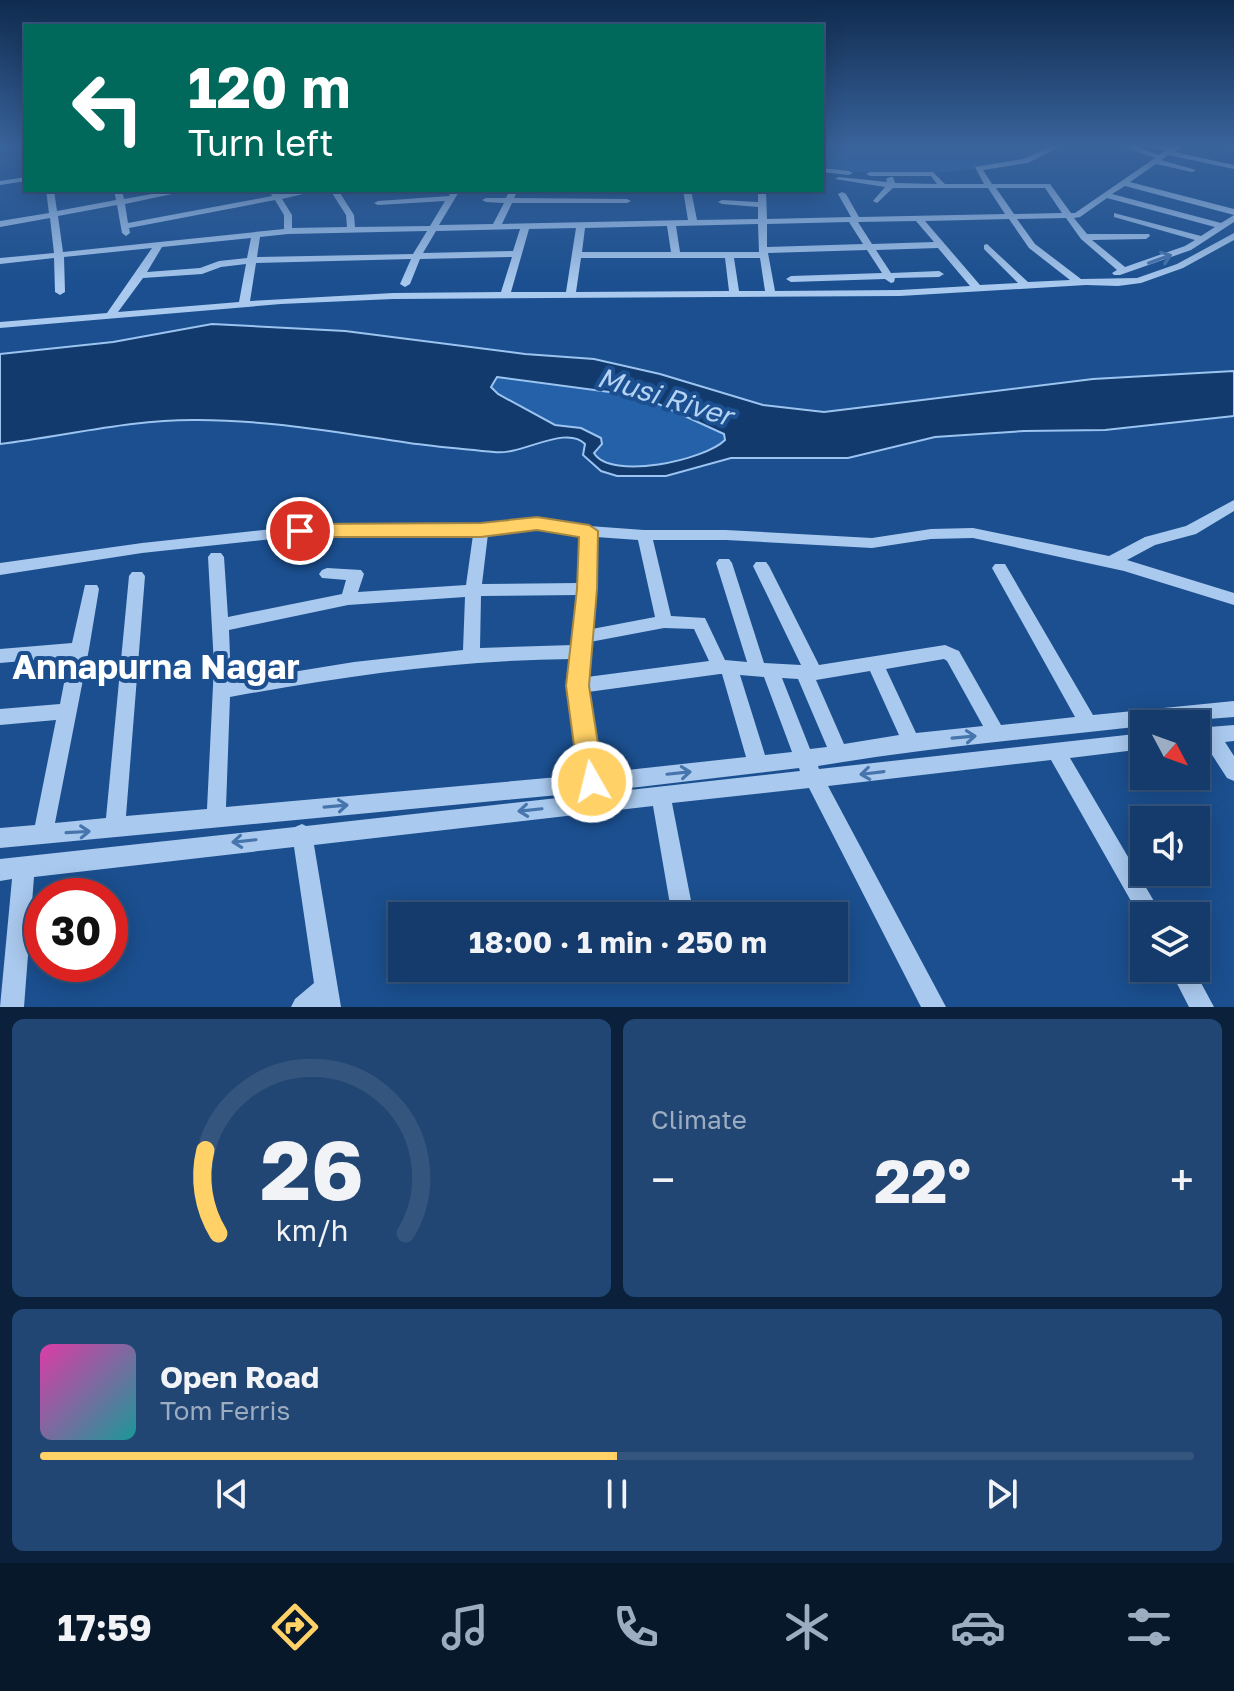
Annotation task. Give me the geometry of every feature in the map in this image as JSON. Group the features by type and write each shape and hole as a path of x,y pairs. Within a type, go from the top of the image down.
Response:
{"street":[{"path":"877,201 883,191"},
{"path":"996,191 1032,246 1083,283"},
{"path":"1051,191 1084,237 1124,271"},
{"path":"0,261 288,231 1077,215 1112,191"},
{"path":"1154,191 1234,212"},
{"path":"50,192 59,254 60,292"},
{"path":"119,192 126,246"},
{"path":"0,224 176,192"},
{"path":"335,192 350,215 351,229"},
{"path":"496,227 513,192"},
{"path":"626,192 630,225"},
{"path":"687,192 693,223"},
{"path":"762,192 763,253 771,294"},
{"path":"125,226 200,212 275,193 288,215 288,231"},
{"path":"378,203 454,194"},
{"path":"405,284 417,255 454,194"},
{"path":"842,194 869,248 900,293"},
{"path":"1106,195 1222,226"},
{"path":"486,200 627,201"},
{"path":"561,226 565,201"},
{"path":"722,202 761,205"},
{"path":"195,239 200,212"},
{"path":"1117,215 1203,239"},
{"path":"1083,283 1163,259 1203,239 1234,218"},
{"path":"919,219 979,290"},
{"path":"671,224 676,255"},
{"path":"506,294 525,226"},
{"path":"571,294 581,226"},
{"path":"367,256 382,228"},
{"path":"244,304 256,233"},
{"path":"1084,237 1146,236"},
{"path":"0,325 244,304 506,294 900,293 1138,281 1180,266 1234,236"},
{"path":"109,317 160,243"},
{"path":"576,255 729,255 940,245"},
{"path":"987,247 1027,287"},
{"path":"140,275 202,271 212,265 253,260 516,254"},
{"path":"729,255 734,294"},
{"path":"791,279 939,274"},
{"path":"1111,562 1150,541 1191,530 1234,505"},
{"path":"0,569 142,548 300,531 481,530 537,523 644,535 726,535 872,543 931,534 973,533 1111,562 1234,599"},
{"path":"471,656 473,590 481,530"},
{"path":"589,531 578,686 592,782"},
{"path":"644,535 664,622"},
{"path":"216,557 221,625 216,819"},
{"path":"724,563 764,670 804,759 934,1007"},
{"path":"761,566 809,673 839,753"},
{"path":"1000,568 1088,723"},
{"path":"327,574 356,574 348,599"},
{"path":"115,829 137,576"},
{"path":"43,833 64,711 81,649 91,589"},
{"path":"221,625 348,599 473,590 587,589"},
{"path":"221,691 334,670 580,644 664,622 702,624 724,666 758,764"},
{"path":"0,656 81,649"},
{"path":"578,686 724,666 809,673 950,653 997,735"},
{"path":"875,664 911,742"},
{"path":"0,838 592,782 804,759 911,742 1234,709"},
{"path":"0,717 64,711"},
{"path":"1210,735 1234,733"},
{"path":"0,870 1130,743"},
{"path":"1210,743 1234,772"},
{"path":"1056,751 1142,902"},
{"path":"661,795 680,902"},
{"path":"302,834 327,998 303,1007"},
{"path":"12,1007 24,868"},
{"path":"1188,982 1202,1007"}],"shaded area":[{"path":"497,377 617,393 654,402 724,434 725,440 679,460 619,466 604,461 594,453 602,444 555,425 498,394 491,387"}],"water":[{"name":"Musi River","path":"212,324 345,331 525,354 594,359 660,374 763,405 824,412 1093,379 1234,371 1234,416 1105,430 935,437 848,458 731,458 666,476 617,476 601,471 583,455 585,444 567,437 517,450 494,452 278,425 173,420 0,444 0,354 113,342","holes":["497,377 617,393 654,402 724,434 725,440 679,460 619,466 604,461 594,453 602,444 601,438 581,428 555,425 498,394 491,387"]}],"district":[{"name":"Annapurna Nagar","path":"156,666"}],"route":[{"path":"300,531 481,530 537,523 589,531 578,686 592,782"}]}
